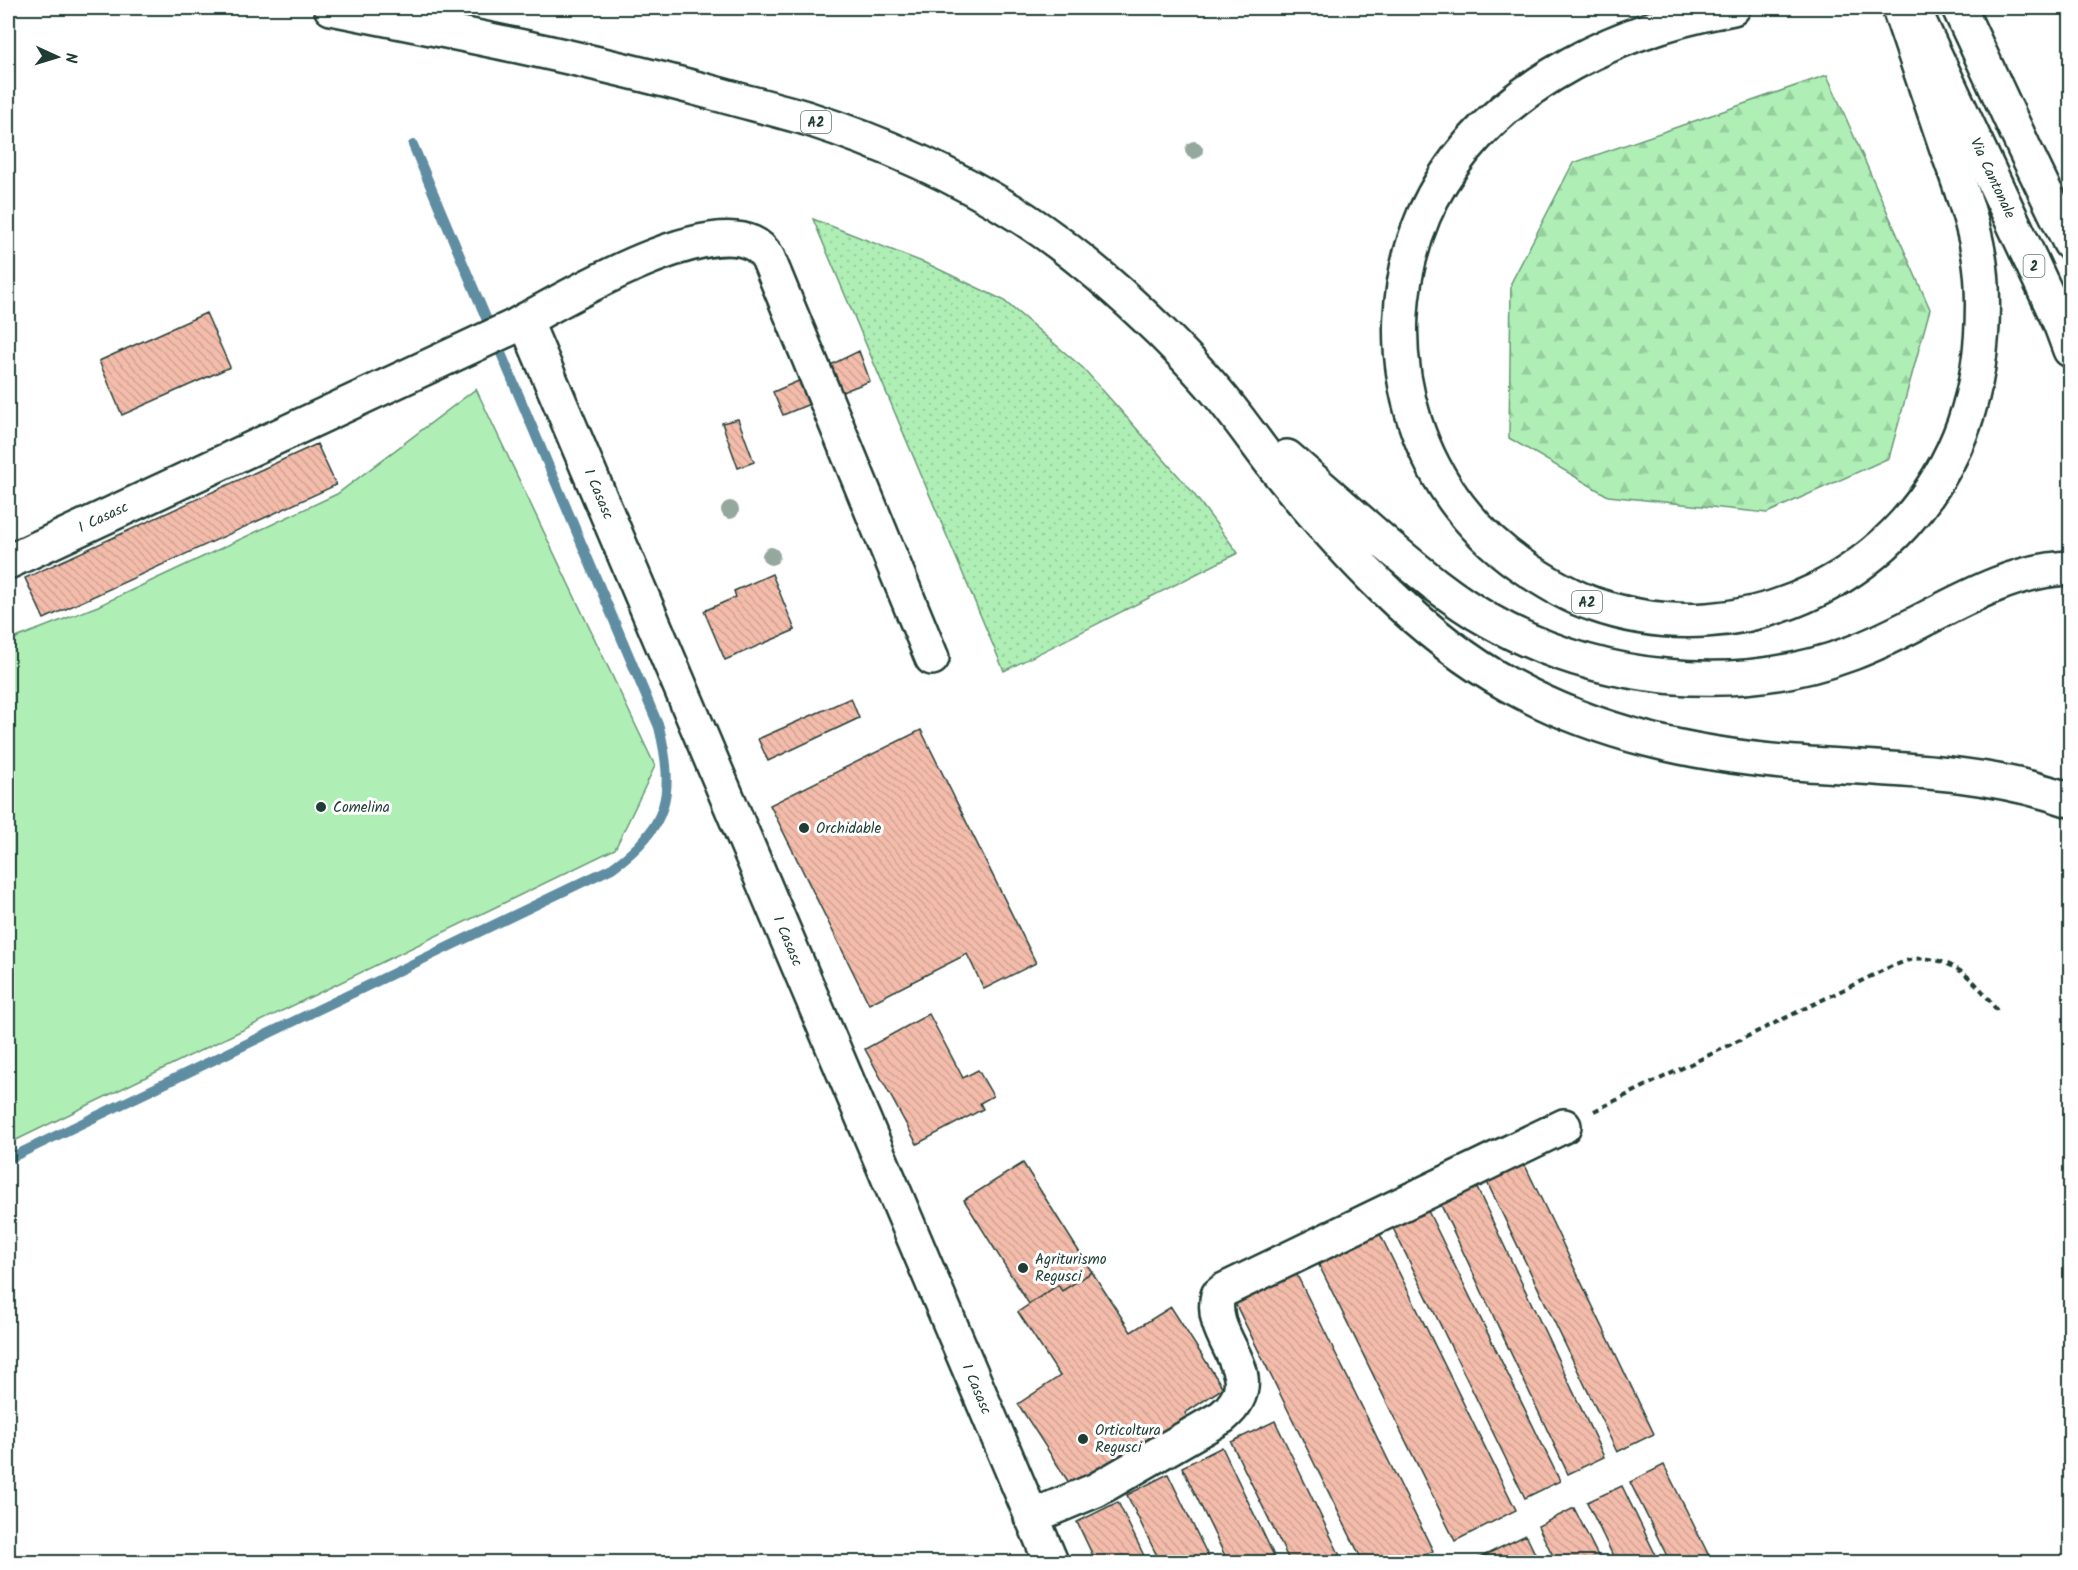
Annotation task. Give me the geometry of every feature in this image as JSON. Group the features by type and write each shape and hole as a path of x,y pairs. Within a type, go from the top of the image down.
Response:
{"main road":[{"name":"A2","path":"331,8 617,67 807,119 873,143 930,168 1019,216 1090,267 1162,334 1223,399 1423,576 1487,620 1556,651 1619,669 1692,678 1730,678 1789,671 1851,654 1884,640 1997,583 2047,569 2070,568"},
{"name":"A2","path":"1733,8 1661,26 1611,45 1567,66 1532,88 1501,112 1472,140 1451,167 1431,200 1420,225 1404,284 1400,345 1409,404 1427,456 1449,494 1483,535 1530,571 1566,593 1591,604 1640,617 1690,621 1751,614 1776,608 1831,583 1860,565 1902,527 1939,476 1953,449 1964,423 1979,359 1982,279 1969,212 1921,44 1899,8"},
{"name":"Via Cantonale","path":"1913,8 1921,44 2050,302 2070,350"},
{"path":"1959,8 2070,243"},
{"name":"I Casasc","path":"8,562 473,345 588,286 686,244 708,239 736,239 751,242 768,258 932,658"},
{"name":"I Casasc","path":"519,323 1051,1563"},
{"name":"A2","path":"1223,399 1320,522 1369,574 1433,633 1458,652 1504,682 1538,700 1578,718 1677,748 1733,757 1958,776 2006,783 2070,800"},
{"path":"1032,1517 1096,1490 1222,1417 1233,1407 1240,1398 1241,1374 1216,1311 1218,1295 1224,1290 1564,1126"}],"path":[{"path":"1564,1126 1892,966 1914,959 1937,960 1957,968 1974,981 1997,1011"}],"green space":[{"path":"1827,75 1930,309 1889,458 1767,513 1608,496 1509,438 1511,283 1573,163"},
{"path":"813,219 930,265 1003,300 1083,368 1190,489 1238,553 1004,671"},
{"name":"Comelina","path":"476,389 655,766 615,849 8,1144 8,641 98,606 337,494"}],"building":[{"path":"206,313 230,367 122,415 99,361"},
{"path":"859,351 870,381 837,394 826,367"},
{"path":"803,379 812,403 783,415 773,392"},
{"path":"738,419 754,462 738,468 722,423"},
{"path":"317,444 336,485 44,619 25,578"},
{"path":"772,574 795,630 725,660 704,611 736,597 734,591"},
{"path":"851,698 859,718 768,761 758,739"},
{"path":"921,730 1036,963 984,989 967,954 869,1004 770,805"},
{"path":"929,1014 963,1078 978,1070 993,1096 980,1103 983,1109 917,1144 865,1049"},
{"path":"1523,1161 1654,1434 1617,1452 1486,1180"},
{"path":"1023,1163 1092,1272 1062,1291 1058,1285 1029,1304 964,1200"},
{"path":"1476,1186 1604,1457 1568,1474 1440,1203"},
{"path":"1428,1211 1560,1481 1525,1498 1393,1228"},
{"path":"1379,1232 1516,1510 1455,1541 1318,1263"},
{"path":"1092,1272 1131,1332 1171,1307 1223,1388 1185,1413 1188,1418 1073,1489 1018,1404 1060,1376 1018,1312 1058,1285 1062,1291"},
{"path":"1296,1273 1433,1551 1409,1562 1363,1562 1235,1303"},
{"path":"1275,1421 1343,1562 1290,1562 1231,1442"},
{"path":"1222,1447 1277,1562 1228,1562 1182,1467"},
{"path":"1664,1465 1712,1562 1670,1562 1630,1482"},
{"path":"1168,1474 1211,1562 1160,1562 1127,1495"},
{"path":"1622,1486 1659,1562 1616,1562 1587,1502"},
{"path":"1118,1502 1147,1562 1096,1562 1077,1522"},
{"path":"1574,1508 1601,1562 1556,1562 1538,1526"},
{"path":"1526,1535 1539,1562 1471,1562"}],"waterway":[{"path":"8,1159 612,868 646,838 663,807 666,771 659,727 413,145"}],"place":[{"name":"Comelina","path":"321,807"},
{"name":"Orchidable","path":"804,828"},
{"name":"Agriturismo Regusci","path":"1023,1268"},
{"name":"Orticoltura Regusci","path":"1083,1439"}]}
